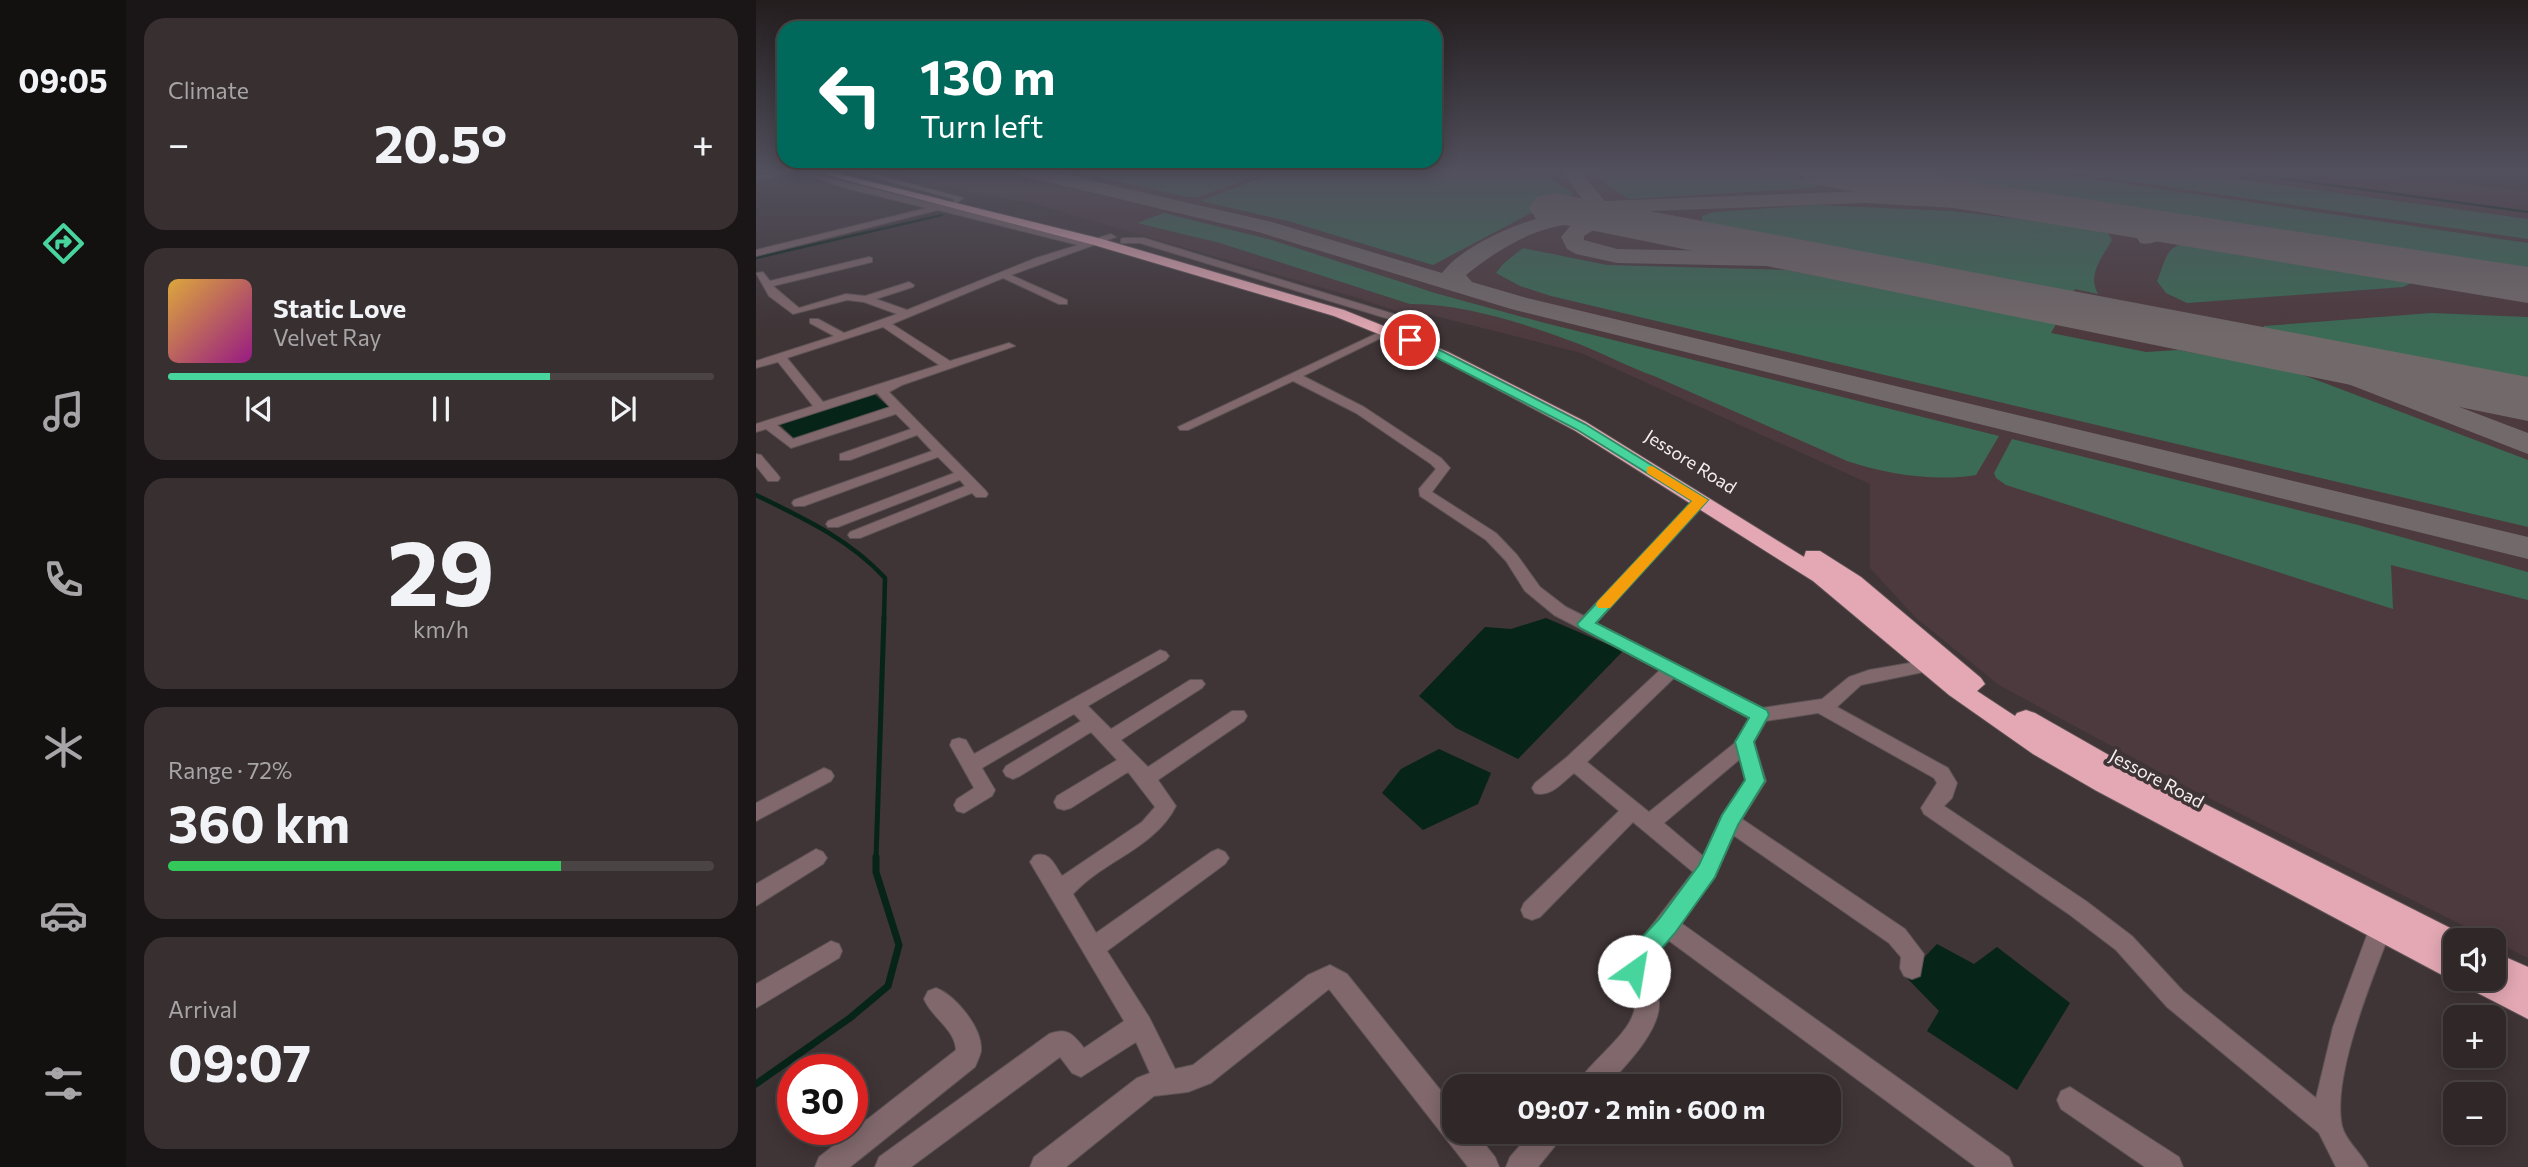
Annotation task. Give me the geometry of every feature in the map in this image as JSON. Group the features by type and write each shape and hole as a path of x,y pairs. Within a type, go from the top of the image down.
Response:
{"highway":[{"name":"Jessore Road","path":"1038,226 1106,241 1398,330 1580,426 1820,576 1927,666 1995,717 2094,777 2443,960"},
{"path":"1052,226 1339,305 1398,330 1465,353 1577,412 1776,531 1854,582 1971,683 2048,733 2443,940"},
{"path":"2506,972 2528,983"},
{"path":"2504,991 2528,1004"}],"street":[{"path":"756,253 861,226"},
{"path":"756,365 884,323 1039,260 1106,241"},
{"path":"768,292 869,260"},
{"path":"760,274 768,292 797,312 846,297 866,299 908,314"},
{"path":"1004,275 1063,302"},
{"path":"866,299 909,285"},
{"path":"814,321 844,337"},
{"path":"884,323 946,363 944,367"},
{"path":"1184,426 1398,330"},
{"path":"762,426 1009,346"},
{"path":"780,357 821,408"},
{"path":"1293,376 1360,410 1436,461 1443,468 1427,486 1425,493 1495,540 1542,598 1586,624 1760,715 1827,705 1854,681 1927,666"},
{"path":"855,535 978,491 883,393 884,389 891,385"},
{"path":"762,426 791,444 898,409"},
{"path":"845,457 919,430"},
{"path":"799,503 940,452"},
{"path":"756,458 774,478"},
{"path":"833,524 962,475"},
{"path":"1586,624 1701,500"},
{"path":"971,765 1160,656"},
{"path":"1542,788 1574,762 1672,669"},
{"path":"1110,738 1196,684"},
{"path":"1062,892 1077,876 1151,825 1164,812 1166,806 1146,778 1077,705"},
{"path":"1820,706 1941,773 1947,783 1945,792 1931,808 2078,908 2124,943 2175,999 2329,1125"},
{"path":"1649,824 1701,778 1745,745 1760,715"},
{"path":"1146,778 1238,716"},
{"path":"1013,771 1093,722"},
{"path":"959,745 985,790 964,805"},
{"path":"1600,1074 1636,1031 1645,1014 1647,1000 1634,971 1642,955 1707,871 1729,821 1756,781 1745,745"},
{"path":"1064,802 1130,761"},
{"path":"1574,762 1707,871"},
{"path":"756,813 824,776"},
{"path":"1532,910 1632,811"},
{"path":"1729,821 1897,936 1913,954 1912,968"},
{"path":"756,896 816,858"},
{"path":"1092,949 1218,858"},
{"path":"1041,862 1062,892 1062,898 1140,1025 1168,1082"},
{"path":"1667,926 1999,1167"},
{"path":"2354,1167 2341,1153 2329,1125 2328,1095 2351,1009 2381,927"},
{"path":"756,997 831,951"},
{"path":"1044,1167 1146,1087 1159,1082 1184,1083 1202,1074 1316,983 1332,977 1442,1113"},
{"path":"829,1167 966,1058 971,1049 969,1038 936,999"},
{"path":"888,1167 1058,1043 1065,1042 1081,1064 1140,1025"},
{"path":"2070,1100 2169,1167"},
{"path":"1467,1144 1485,1167"},
{"path":"1520,1167 1539,1144"}],"shaded area":[{"path":"1112,226 2528,226 2528,958 2506,947 2506,928 2468,928 2191,789 1999,685 1916,618 1870,568 1870,484 1581,353 1415,311 1408,315"},
{"path":"1151,226 1218,226 1272,240 1435,293 1541,322 1999,436 1976,475 1927,477 1862,466 1589,348 1539,330 1474,311 1410,304 1220,243"},
{"path":"1306,226 1506,226 1433,265"},
{"path":"1719,226 2085,226 2107,231 2112,240 2095,273 2098,294 2075,289 2073,293"},
{"path":"2235,226 2415,226 2528,243 2528,272"},
{"path":"2441,226 2528,226 2528,239"},
{"path":"2192,243 2393,276 2411,283 2403,287 2187,303 2166,293 2157,281 2171,249"},
{"path":"1523,248 1607,265 1787,270 2056,324 2051,333 2146,352 2178,350 2298,373 2528,460 2528,527 1551,296 1520,286 1496,273"},
{"path":"2431,313 2528,317 2528,380 2263,329 2264,326"},
{"path":"873,393 892,410 797,441 778,423"},
{"path":"2012,439 2358,525 2528,572 2528,600 2391,565 2393,609 2006,485 1996,478 1994,473"},
{"path":"1546,618 1623,651 1518,759 1456,728 1419,696 1485,627 1511,629"},
{"path":"1439,749 1491,773 1478,804 1423,830 1382,793 1401,769"},
{"path":"1937,944 1974,964 1997,947 2070,1003 2017,1090 1927,1031 1939,1011 1906,977"}],"waterway":[{"path":"756,258 892,226"},
{"path":"756,495 825,530 871,564 885,578 884,619"},
{"path":"876,859 884,617"},
{"path":"756,1084 850,1018 888,986 899,945 876,872 876,859"}],"taxiway":[{"path":"1262,226 1463,287"},
{"path":"1463,287 1456,283 1454,273 1496,244 1533,226"},
{"path":"1583,226 1572,237 1575,244 1584,249 1617,256 1814,260 1856,267"},
{"path":"2148,238 2163,231 2198,232"},
{"path":"1463,287 1520,304 2528,548"},
{"path":"2419,378 2372,371 2362,373 2358,378 2528,444"}],"runway":[{"path":"1648,226 2528,399"},
{"path":"2162,226 2528,285"}],"slow traffic":[{"path":"1604,604 1701,500 1652,470"}],"route":[{"path":"1410,340 1580,426 1701,500 1586,624 1760,715 1745,742 1756,781 1729,821 1707,871 1642,955 1634,971"}]}
